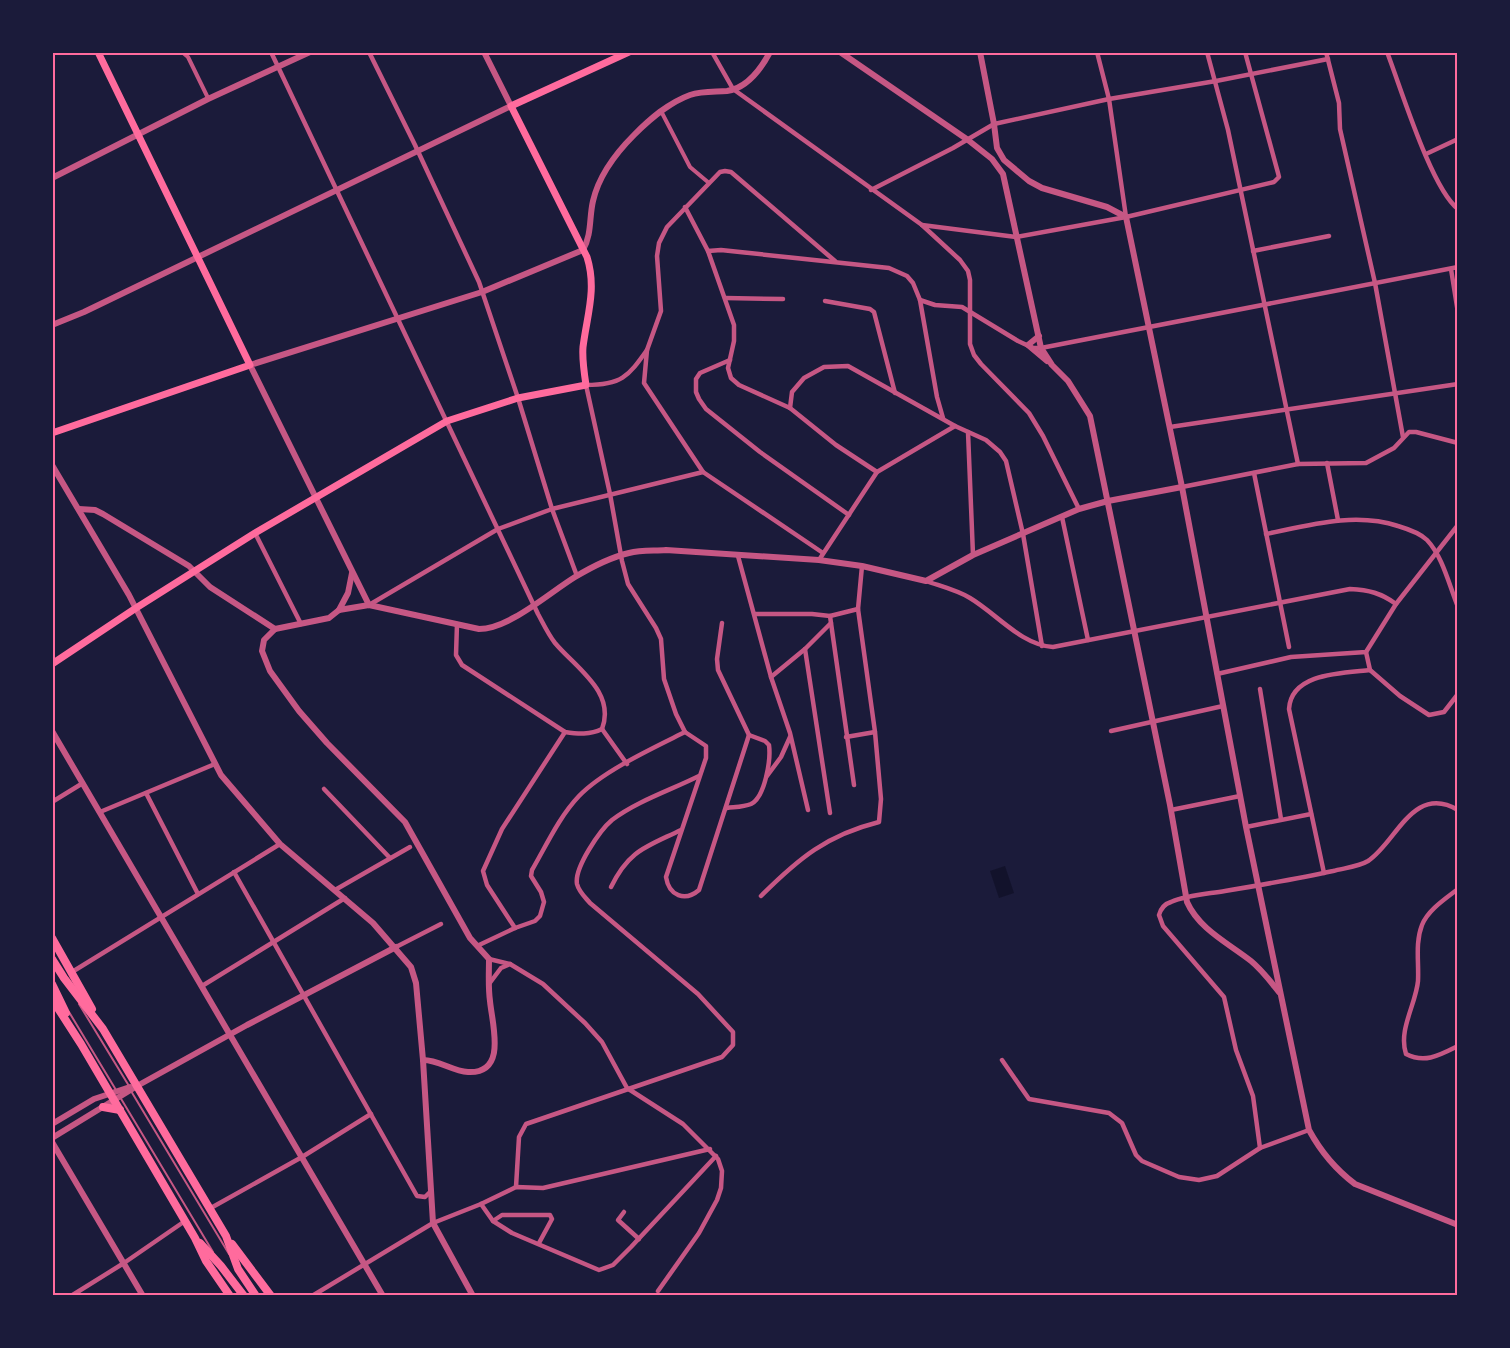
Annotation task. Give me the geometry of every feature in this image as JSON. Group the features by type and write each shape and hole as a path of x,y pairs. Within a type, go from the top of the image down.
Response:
{"main road":[{"path":"52,433 250,365 98,52"},
{"path":"52,664 255,533 447,421 518,398 586,385 583,346 592,293 591,270 512,106 624,54"},
{"path":"52,938 103,1029 132,1088 226,1236 270,1296"},
{"path":"52,959 103,1029"},
{"path":"53,984 81,1044"},
{"path":"52,999 115,1095 120,1110 195,1238 206,1261 231,1296"},
{"path":"103,1107 120,1110"},
{"path":"226,1236 238,1269 256,1296"},
{"path":"195,1238 244,1296"}],"street":[{"path":"182,52 188,57 208,99"},
{"path":"271,52 533,604 553,641 597,687 606,710 606,719 602,729"},
{"path":"52,178 208,99 310,52"},
{"path":"369,52 482,292 552,509 577,576"},
{"path":"52,325 71,319 512,106 501,90 484,52"},
{"path":"712,52 733,89 922,225 960,260 968,271 970,280 972,312 970,344 974,355 1029,413 1079,509"},
{"path":"770,52 754,75 733,89 691,95 670,104 634,136 610,163 603,175 594,200 591,231 583,250 482,292 250,365 369,604 479,629 491,629 510,621 577,576 621,556 642,551 666,550 819,560 862,566 926,581 967,597 1021,636 1042,646 1053,647 1350,589 1370,590 1384,595 1396,604"},
{"path":"840,52 968,140 992,159 1003,174 1041,348 1052,365"},
{"path":"980,52 999,154 1029,181 1042,188 1107,207 1126,217"},
{"path":"1097,52 1109,99 1126,217 1182,487 1279,993 1309,1130 1326,1157 1344,1176 1356,1184 1458,1225"},
{"path":"1207,52 1216,81 1298,464"},
{"path":"922,225 1016,237 1126,217 1274,182 1279,177 1245,52"},
{"path":"1326,52 1340,103 1340,129 1375,283 1403,437"},
{"path":"1388,52 1426,154 1446,197 1458,209"},
{"path":"871,190 968,140 994,124 1109,99 1251,75 1328,59"},
{"path":"661,111 690,167 709,183"},
{"path":"1426,154 1458,139"},
{"path":"823,553 703,472 646,386 644,378 647,350 661,311 657,256 659,243 667,227 720,172 731,172 835,261"},
{"path":"686,207 708,251 734,325 735,333 728,368 731,378 739,386 790,408 836,445 877,472"},
{"path":"1253,251 1329,236"},
{"path":"708,251 721,250 835,261 889,268 907,276 913,283 920,300 937,397 943,418"},
{"path":"1028,345 1041,348 1458,267"},
{"path":"1451,268 1458,313"},
{"path":"724,297 783,298"},
{"path":"920,300 935,305 955,305 972,312 1028,345 1052,365 1081,398 1090,416 1108,501 1171,810 1186,898 1191,911 1202,924 1250,960 1279,993"},
{"path":"825,301 870,309 874,312 895,393"},
{"path":"1028,345 1039,336"},
{"path":"647,350 625,377 607,383 586,385 628,584 661,639 664,679 676,714 685,732 706,746 706,758 666,877 671,892 678,896 686,897 699,890 749,735 718,670 717,659 722,623"},
{"path":"730,360 700,373 696,379 696,392 706,409 760,452 849,516"},
{"path":"790,408 792,392 804,378 824,367 848,366 955,426 986,440 1000,452 1006,461 1023,534 1042,646"},
{"path":"1170,427 1458,384"},
{"path":"819,560 877,472 955,426"},
{"path":"968,432 973,555"},
{"path":"926,581 973,555 1079,509 1108,501 1298,464 1366,463 1394,448 1409,432 1458,443"},
{"path":"1327,463 1338,520"},
{"path":"52,465 80,509 136,608 215,764 231,788 280,844 373,923 411,967 416,983 423,1060 432,1223 473,1296"},
{"path":"339,610 369,604 498,529 552,509 703,472"},
{"path":"1254,473 1289,647"},
{"path":"80,509 95,510 103,514 189,566 210,586 274,629"},
{"path":"1062,517 1088,640"},
{"path":"1266,534 1338,520 1370,519 1408,529 1426,538 1436,552 1458,607"},
{"path":"1458,525 1396,604 1366,652 1370,670 1400,696 1429,715 1444,712 1458,694"},
{"path":"255,533 301,624"},
{"path":"738,555 771,677 791,736 808,810"},
{"path":"761,896 797,863 833,837 879,822 881,799 875,732 858,609 862,566"},
{"path":"352,573 348,593 339,610 329,618 274,629 264,640 262,651 270,671 318,732 405,822 457,916 477,946 489,959 510,964 543,984 602,1042 627,1088 683,1124 716,1156 722,1171 721,1188 717,1200 699,1233 658,1291"},
{"path":"755,614 830,616 858,609"},
{"path":"830,616 854,785"},
{"path":"771,677 805,649 831,623"},
{"path":"457,624 456,655 462,665 565,732 583,734 602,729"},
{"path":"805,649 830,813"},
{"path":"1217,674 1291,657 1366,652"},
{"path":"1324,873 1289,701 1305,682 1337,674 1370,670"},
{"path":"1260,689 1281,819"},
{"path":"1111,731 1223,706"},
{"path":"602,729 627,764"},
{"path":"52,731 382,1296"},
{"path":"515,928 487,885 483,870 485,862 502,830 565,732"},
{"path":"477,946 535,921 540,916 544,909 544,902 541,891 531,876 532,870 578,797 595,782 685,732"},
{"path":"846,737 875,732"},
{"path":"749,735 769,745 766,778"},
{"path":"727,808 748,806 758,799 766,778 781,757 791,736"},
{"path":"100,812 215,764"},
{"path":"516,1187 519,1137 526,1124 722,1057 733,1045 733,1032 698,994 590,903 581,893 577,883 577,873 596,840 610,822 699,776"},
{"path":"52,802 83,783"},
{"path":"324,789 390,858"},
{"path":"146,793 198,894"},
{"path":"1171,810 1240,796"},
{"path":"1260,1148 1253,1096 1236,1050 1224,997 1163,926 1159,915 1161,910 1170,902 1186,898 1359,865 1368,861 1417,808 1436,804 1456,808"},
{"path":"1246,827 1311,814"},
{"path":"611,887 622,866 637,852 681,830"},
{"path":"72,972 280,844"},
{"path":"335,890 410,847"},
{"path":"234,872 417,1196 424,1197 431,1191"},
{"path":"1458,889 1429,914 1422,925 1418,942 1418,981 1403,1047 1406,1054 1423,1059 1435,1057 1458,1046"},
{"path":"202,986 345,898"},
{"path":"52,1124 94,1099 115,1095 132,1088 441,924"},
{"path":"423,1060 435,1061 469,1072 482,1069 490,1063 495,1054 496,1042 489,984 489,959"},
{"path":"489,984 501,968 510,964"},
{"path":"1002,1060 1029,1099 1109,1113 1122,1123 1136,1155 1142,1161 1179,1177 1209,1179 1260,1148 1309,1130"},
{"path":"115,1095 103,1107 52,1140 143,1296"},
{"path":"209,1209 302,1157 371,1114"},
{"path":"312,1296 432,1223 481,1204 516,1187 543,1188 710,1149"},
{"path":"481,1204 493,1221 513,1233 599,1270 613,1265 716,1156"},
{"path":"624,1212 618,1220 639,1239"},
{"path":"493,1221 502,1215 550,1215 552,1219 539,1243"},
{"path":"70,1296 124,1263 185,1221"}],"lane":[{"path":"62,974 238,1269"},
{"path":"53,984 115,1095 221,1266"}],"shaded area":[{"path":"1005,866 1014,893 999,898 990,871"}]}
